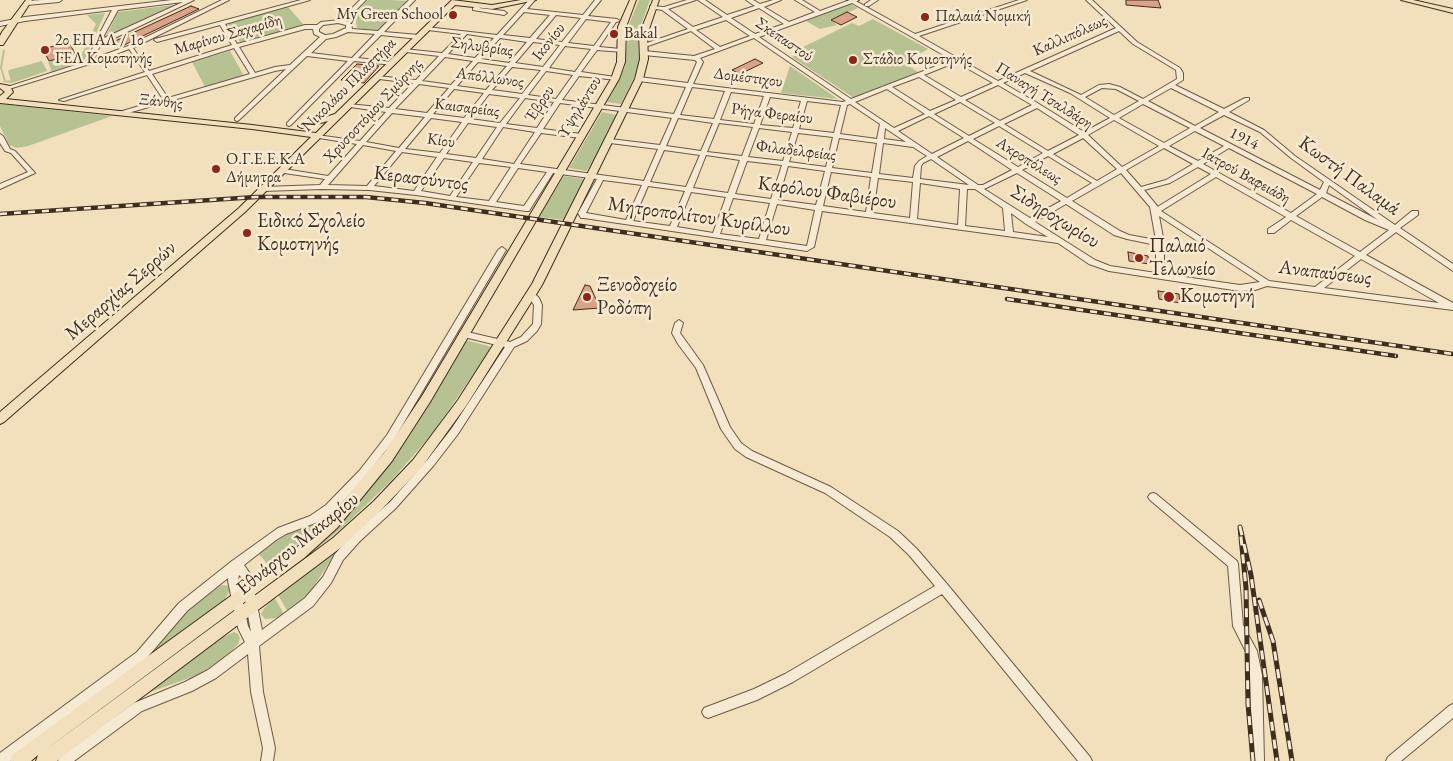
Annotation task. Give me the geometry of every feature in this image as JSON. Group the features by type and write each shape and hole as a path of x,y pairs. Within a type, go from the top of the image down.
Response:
{"main road":[{"path":"455,1 493,7 532,0"},
{"name":"Υψηλάντου","path":"529,221 555,171 580,136 615,79 620,65 624,22 633,0"},
{"path":"1404,0 1453,11"},
{"path":"0,43 26,1"},
{"path":"1,25 26,1"},
{"name":"Νικολάου Πλαστήρα","path":"265,189 455,1"},
{"name":"Υψηλάντου","path":"567,226 596,177 610,141 640,79 644,66 643,35 654,3"},
{"path":"0,101 5,89"},
{"name":"Ξάνθης","path":"5,89 62,100 326,129"},
{"name":"Ξάνθης","path":"0,101 302,132 319,136"},
{"path":"302,126 319,123 342,113"},
{"name":"Μεραρχίας Σερρών","path":"0,419 184,262 265,189"},
{"name":"Εθνάρχου Μακαρίου","path":"18,761 299,554 332,524 388,457 415,416 529,221"},
{"name":"Εθνάρχου Μακαρίου","path":"44,761 338,542 404,477 449,422 506,344 567,226"}],"street":[{"path":"26,1 59,0"},
{"path":"152,0 161,0"},
{"path":"1,25 25,19 185,0"},
{"path":"97,44 191,0"},
{"path":"5,89 91,62 130,47 226,0"},
{"path":"142,42 153,42 290,2 307,0"},
{"path":"347,30 350,25 342,21 363,0"},
{"path":"288,124 412,0"},
{"path":"368,188 476,60 532,0"},
{"name":"Ικονίου","path":"452,198 501,126 598,0"},
{"path":"664,9 693,0"},
{"name":"Σκεπαστού","path":"701,0 848,103"},
{"path":"749,0 788,24"},
{"path":"643,50 692,30 778,0"},
{"path":"798,0 820,13"},
{"path":"643,50 696,57 853,0"},
{"name":"Παναγή Τσαλδάρη","path":"853,0 869,11 998,83 1084,135 1140,189 1155,210 1160,243 1160,275"},
{"path":"869,11 867,2 875,0"},
{"path":"914,36 1024,0"},
{"path":"978,188 986,186 1049,154 1145,102 1172,86 1181,77 1178,69 1135,43 1089,0"},
{"path":"654,3 719,49"},
{"path":"478,6 475,9 504,13"},
{"path":"91,62 97,44 116,8"},
{"path":"523,10 624,22"},
{"path":"416,193 488,92 554,14"},
{"name":"Μαρίνου Σαχαρίδη","path":"62,100 236,46 306,27 317,27 329,22 342,21"},
{"name":"Έβρου","path":"491,204 576,74 614,21"},
{"path":"221,22 254,76"},
{"path":"317,27 316,33 324,36 337,35 347,30 419,37"},
{"path":"428,28 621,51"},
{"name":"Καλλιπόλεως","path":"894,130 1120,28"},
{"path":"170,29 177,34"},
{"name":"Χρυσοστόμου Σμύρνης","path":"322,187 390,111 466,32"},
{"path":"237,119 324,36"},
{"path":"130,47 166,99"},
{"name":"Σηλυβρίας","path":"406,50 615,79"},
{"path":"306,54 392,64"},
{"path":"629,222 700,62 696,57"},
{"path":"820,208 837,136 848,103 956,60"},
{"path":"121,113 166,99 292,67"},
{"name":"Ιατρού Βαφειάδη","path":"1026,71 1081,97 1115,118 1453,307"},
{"path":"920,75 1098,184"},
{"name":"Απόλλωνος","path":"379,77 625,110"},
{"name":"Δομέστιχου","path":"640,79 848,103"},
{"name":"1914","path":"1081,97 1093,89 1109,86 1145,102 1368,218 1394,229"},
{"name":"Κωστή Παλαμά","path":"1172,86 1262,131 1292,156 1394,229 1453,268"},
{"name":"Ακροπόλεως","path":"889,88 1119,234 1160,243"},
{"path":"673,229 729,90"},
{"path":"716,236 768,95"},
{"path":"762,242 805,99"},
{"path":"1029,222 1247,99"},
{"name":"Σιδηροχωρίου","path":"848,103 884,123 1029,222 1100,265 1240,288 1266,284"},
{"name":"Καισαρείας","path":"350,105 580,136"},
{"path":"913,221 919,164 1037,106"},
{"name":"Ρήγα Φεραίου","path":"625,110 916,145"},
{"path":"870,215 884,123"},
{"path":"0,136 7,150 13,152 32,173 0,187"},
{"name":"Κίου","path":"319,136 360,144 596,177"},
{"name":"Φιλαδελφείας","path":"610,141 978,188"},
{"path":"1140,189 1168,182 1228,146"},
{"path":"284,171 330,178"},
{"name":"Κερασούντος","path":"265,189 368,188 524,209 529,207 555,171"},
{"path":"1155,210 1162,208 1216,174"},
{"name":"Καρόλου Φαβιέρου","path":"596,177 1059,241"},
{"name":"Μητροπολίτου Κυρίλλου","path":"596,177 582,213 584,216 809,249 820,208"},
{"path":"1271,231 1322,194 1328,181"},
{"path":"961,228 964,187"},
{"path":"1007,207 1009,234"},
{"name":"Αναπαύσεως","path":"1155,210 1266,284 1453,307"},
{"path":"1317,289 1414,213"},
{"path":"0,761 141,656 183,607 236,564 277,533 314,519 330,508 363,474 390,438 502,250"},
{"path":"463,334 506,344 530,334 537,324 538,302 532,296"},
{"path":"680,322 676,333 700,367 726,429 739,448 828,490 894,534 914,552 1086,761"},
{"path":"64,761 138,708 160,697 188,687 212,674 309,602 327,580 339,557 356,538 393,504 456,431 506,344"},
{"path":"1153,497 1233,564 1238,626 1251,651 1256,675 1258,761"},
{"path":"236,564 246,575 254,606 257,634 253,645 257,692 269,748 267,761"},
{"path":"236,564 233,581 243,628 253,645"},
{"path":"708,712 757,694 788,678 944,587"},
{"path":"1392,761 1453,710"}],"green space":[{"path":"368,0 408,1 378,31 357,28 356,22 350,19"},
{"path":"639,0 650,0 638,33 639,61 637,72 621,104 607,102 625,67 628,27"},
{"path":"181,4 104,40 118,12"},
{"path":"851,4 858,8 831,20 837,25 820,29 806,21"},
{"path":"288,7 304,25 240,42 227,23"},
{"path":"105,13 84,61 50,72 51,69 48,62 70,56 74,62 79,60 96,24 87,15"},
{"name":"Στάδιο Κομοτηνής","path":"873,19 928,49 904,63 918,72 854,98 792,57 803,52 799,49 852,23 859,26"},
{"path":"3,50 5,50 2,68 6,81 10,80 11,82 9,70 42,61 47,71 12,83 4,82 0,67"},
{"path":"230,51 244,76 205,87 192,62"},
{"path":"790,66 838,99 781,93"},
{"path":"0,104 112,116 28,146 17,148 9,145 0,126"},
{"path":"602,112 617,115 592,164 586,171 569,168"},
{"path":"564,176 584,179 564,220 539,217"},
{"path":"465,340 492,347 433,433 391,481 344,526 302,561 349,513 377,479"},
{"path":"333,510 299,543 269,566 258,553 275,539"},
{"path":"337,551 310,592 288,612 278,595"},
{"path":"222,585 228,586 230,590 223,603 114,682 185,609 213,589"},
{"path":"274,597 284,614 276,618 265,619 261,614"},
{"path":"234,632 240,638 238,644 221,662 195,676 150,692 128,705 203,647"}],"building":[{"path":"1126,0 1158,0 1161,8 1126,5"},
{"path":"191,6 199,9 122,46 113,42"},
{"path":"847,12 857,17 841,25 831,20"},
{"path":"69,42 75,54 49,61 43,49"},
{"path":"755,59 763,63 740,74 732,70"},
{"path":"357,64 379,66 364,83 341,80"},
{"name":"Παλαιό Τελωνείο","path":"1128,252 1148,256 1149,264 1129,261"},
{"name":"Ξενοδοχείο Ροδόπη","path":"585,285 590,286 600,308 573,310"},
{"name":"Κομοτηνή","path":"1158,291 1179,294 1180,303 1159,299"}],"railway":[{"path":"0,214 256,197 366,197 425,203 1453,354"},
{"path":"1007,299 1396,356"},
{"path":"1253,761 1248,704 1246,588 1240,527 1251,575 1277,761"},
{"path":"1259,600 1273,641 1292,761"}],"place":[{"name":"My Green School","path":"453,15"},
{"name":"Παλαιά Νομική","path":"925,17"},
{"name":"Bakal","path":"614,34"},
{"name":"2ο ΕΠΑΛ / 1ο ΓΕΛ Κομοτηνής","path":"45,50"},
{"name":"Στάδιο Κομοτηνής","path":"853,60"},
{"name":"Ο.Γ.Ε.Ε.Κ.Α Δήμητρα","path":"216,169"},
{"name":"Ειδικό Σχολείο Κομοτηνής","path":"247,233"},
{"name":"Παλαιό Τελωνείο","path":"1139,258"},
{"name":"Ξενοδοχείο Ροδόπη","path":"587,297"},
{"name":"Κομοτηνή","path":"1169,297"}]}
